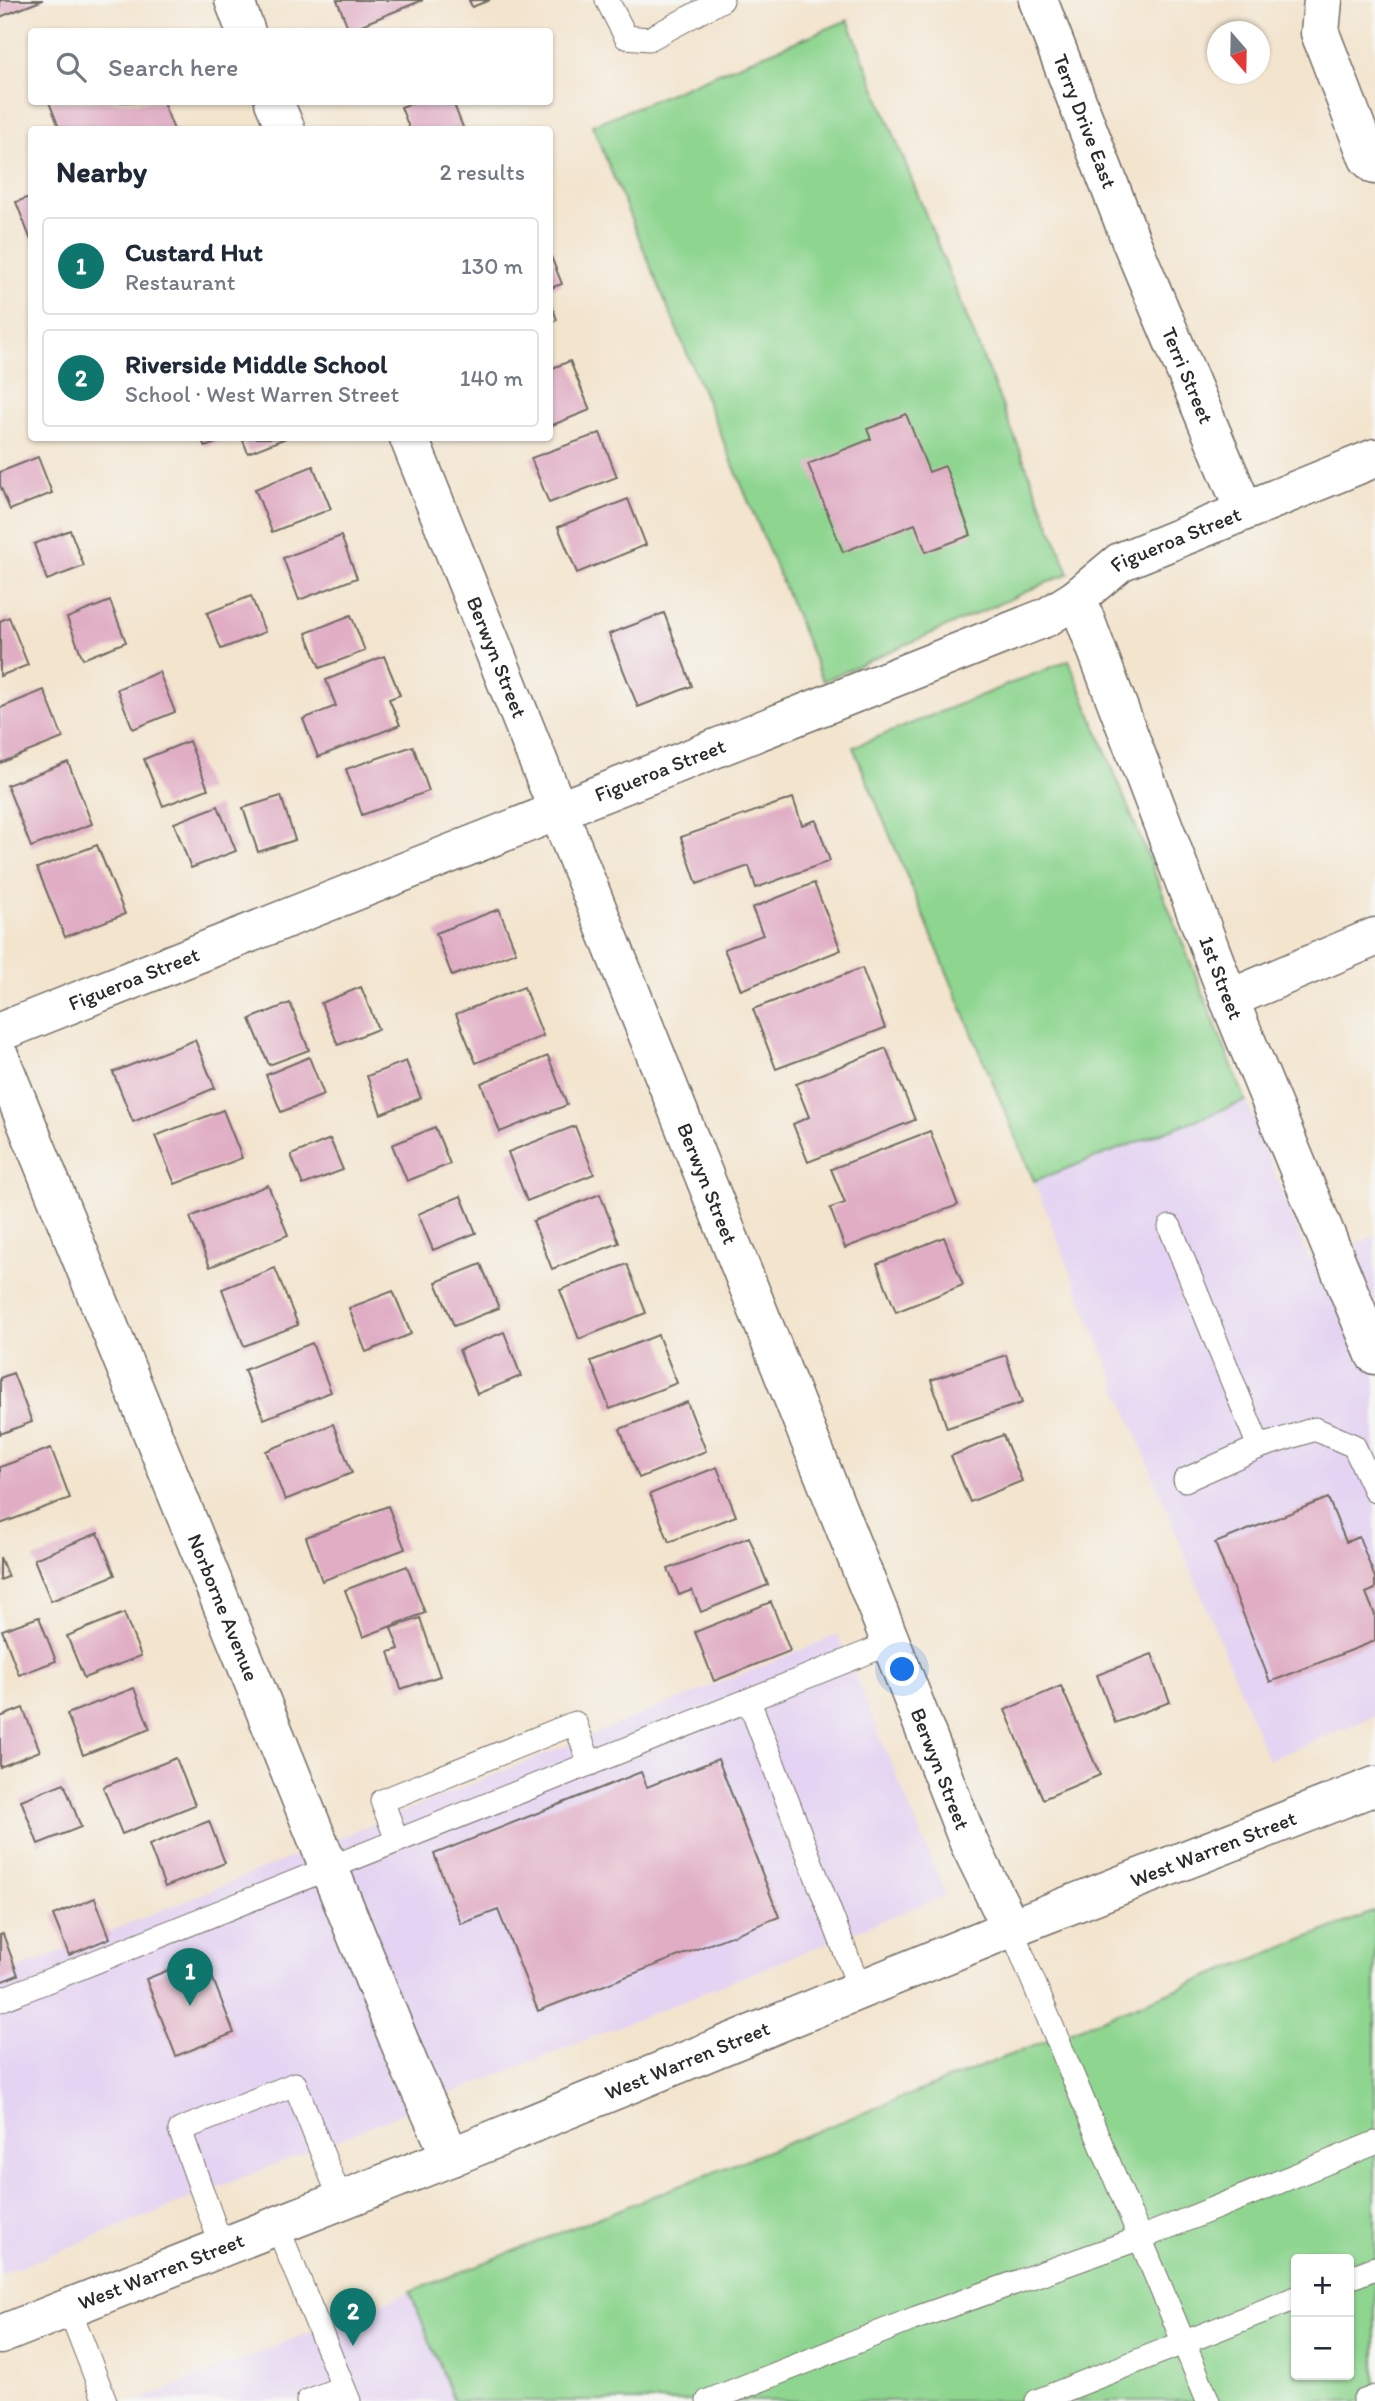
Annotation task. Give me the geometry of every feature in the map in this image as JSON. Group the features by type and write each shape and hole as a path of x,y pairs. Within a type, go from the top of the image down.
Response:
{"street":[{"path":"234,0 244,28"},
{"name":"Terry Drive East","path":"1038,0 1131,241"},
{"path":"1323,0 1320,33 1368,158 1375,165"},
{"path":"275,105 284,126"},
{"name":"Terri Street","path":"1131,241 1244,510"},
{"name":"Berwyn Street","path":"410,441 969,1843 1011,1928"},
{"name":"Figueroa Street","path":"0,1032 1047,617 1077,598 1120,562 1375,458"},
{"name":"1st Street","path":"1077,598 1229,999 1371,1333"},
{"path":"1229,999 1375,937"},
{"name":"Norborne Avenue","path":"0,1058 409,2065 451,2157"},
{"name":"West Warren Street","path":"0,2335 451,2157 1011,1928 1375,1786"}],"lane":[{"path":"607,0 626,37 649,39 722,0"},
{"path":"1170,1227 1259,1447"},
{"path":"1185,1480 1259,1447 1315,1429 1354,1446 1375,1491"},
{"path":"0,2000 891,1643"},
{"path":"749,1701 860,1990"},
{"path":"397,1840 382,1801 575,1723 590,1764"},
{"path":"1011,1928 1208,2401"},
{"path":"222,2247 180,2130 295,2084 341,2201"},
{"path":"708,2401 916,2318 1141,2238 1375,2143"},
{"path":"277,2226 346,2394 308,2401"},
{"path":"1354,2276 1375,2267"},
{"path":"1037,2401 1291,2300"},
{"path":"69,2308 106,2401"},
{"path":"1364,2401 1375,2397"}],"shaded area":[{"path":"1246,1101 1309,1260 1375,1236 1375,1716 1268,1760 1034,1181"},
{"path":"838,1635 946,1895 0,2275 0,1976"},
{"path":"410,2292 454,2401 138,2401"}],"green space":[{"path":"848,20 1069,573 823,681 592,125"},
{"path":"1069,660 1246,1101 1034,1181 853,747"},
{"path":"1375,1911 1375,2401 454,2401 410,2292"}],"building":[{"path":"0,0 43,0 0,17"},
{"path":"337,0 423,0 354,28 348,28"},
{"path":"469,0 490,0 472,7"},
{"path":"50,105 164,105 172,126 58,126"},
{"path":"454,105 462,126 408,126 401,107"},
{"path":"28,198 28,232 16,202"},
{"path":"553,262 562,284 553,287"},
{"path":"570,361 590,410 553,425 553,368"},
{"path":"906,414 929,472 945,466 971,535 926,552 915,524 843,552 808,464 871,439 867,429"},
{"path":"600,433 617,477 549,503 531,458"},
{"path":"202,441 221,441 205,447"},
{"path":"243,441 278,441 248,453"},
{"path":"38,457 52,493 10,510 0,485 0,472"},
{"path":"313,466 331,509 272,532 255,489"},
{"path":"628,499 646,545 577,573 558,527"},
{"path":"70,530 84,566 47,580 34,544"},
{"path":"341,536 357,578 299,600 283,558"},
{"path":"251,596 265,632 221,649 207,613"},
{"path":"110,601 126,642 83,659 67,618"},
{"path":"664,613 692,686 638,707 609,634"},
{"path":"351,615 365,651 320,668 306,633"},
{"path":"9,617 28,665 0,676 0,621"},
{"path":"384,656 400,695 389,699 400,725 318,757 303,719 336,706 326,680"},
{"path":"159,672 175,712 133,729 117,689"},
{"path":"44,690 63,738 0,763 0,708"},
{"path":"189,741 208,789 163,806 144,759"},
{"path":"413,746 429,791 362,815 346,769"},
{"path":"68,762 92,824 31,847 7,785"},
{"path":"281,796 295,840 258,852 243,808"},
{"path":"793,798 802,825 816,820 830,861 756,888 749,866 697,884 681,837"},
{"path":"218,806 236,851 191,868 174,823"},
{"path":"97,845 125,914 65,937 37,868"},
{"path":"814,883 841,950 741,990 724,949 763,935 752,908"},
{"path":"499,909 516,952 452,976 436,933"},
{"path":"862,968 885,1028 776,1069 753,1009"},
{"path":"361,987 378,1029 338,1045 321,1003"},
{"path":"524,987 543,1036 476,1063 456,1014"},
{"path":"290,1003 309,1050 269,1065 250,1019"},
{"path":"195,1040 215,1088 133,1122 113,1072"},
{"path":"886,1048 915,1120 808,1162 793,1124 809,1117 796,1084"},
{"path":"548,1056 567,1105 500,1132 481,1083"},
{"path":"309,1057 324,1095 281,1112 266,1075"},
{"path":"406,1061 421,1098 381,1114 367,1076"},
{"path":"223,1110 242,1158 175,1184 155,1136"},
{"path":"575,1126 594,1174 527,1201 508,1152"},
{"path":"435,1127 450,1164 407,1181 392,1145"},
{"path":"930,1131 958,1205 845,1248 830,1208 845,1203 831,1169"},
{"path":"330,1139 343,1170 303,1185 291,1155"},
{"path":"268,1185 288,1235 210,1267 190,1217"},
{"path":"600,1194 619,1243 552,1269 533,1221"},
{"path":"461,1196 476,1233 433,1250 418,1214"},
{"path":"944,1237 963,1285 896,1312 877,1264"},
{"path":"481,1264 499,1308 454,1326 436,1282"},
{"path":"627,1264 646,1313 579,1339 560,1290"},
{"path":"275,1268 298,1325 244,1346 222,1289"},
{"path":"393,1291 411,1334 366,1352 349,1308"},
{"path":"504,1332 521,1376 477,1394 459,1350"},
{"path":"658,1335 677,1383 610,1409 591,1361"},
{"path":"312,1343 331,1392 264,1419 244,1370"},
{"path":"1006,1355 1022,1403 947,1428 931,1380"},
{"path":"13,1373 32,1422 0,1434 0,1378"},
{"path":"687,1402 706,1451 639,1478 620,1429"},
{"path":"333,1424 352,1473 285,1500 266,1451"},
{"path":"1003,1435 1022,1481 970,1502 951,1456"},
{"path":"51,1448 70,1498 0,1524 0,1467"},
{"path":"717,1467 736,1516 669,1542 650,1494"},
{"path":"1328,1498 1346,1542 1359,1537 1375,1578 1375,1589 1366,1593 1375,1615 1375,1641 1270,1682 1215,1543"},
{"path":"388,1506 405,1549 322,1581 306,1537"},
{"path":"98,1533 115,1575 51,1601 34,1559"},
{"path":"749,1537 768,1585 701,1612 692,1590 679,1595 668,1569"},
{"path":"0,1557 8,1577 0,1580"},
{"path":"407,1566 425,1613 363,1637 345,1590"},
{"path":"771,1602 790,1651 714,1681 695,1632"},
{"path":"124,1613 141,1656 84,1678 67,1636"},
{"path":"39,1617 56,1661 19,1675 2,1630"},
{"path":"420,1618 440,1676 401,1689 389,1652 399,1649 391,1628"},
{"path":"1152,1654 1170,1702 1115,1723 1097,1675"},
{"path":"1061,1686 1100,1775 1043,1799 1005,1710"},
{"path":"134,1688 150,1729 83,1755 67,1714"},
{"path":"23,1708 40,1751 0,1767 0,1717"},
{"path":"176,1758 195,1805 122,1834 103,1787"},
{"path":"718,1759 779,1917 538,2011 498,1910 461,1924 434,1854 641,1772 647,1787"},
{"path":"64,1783 81,1827 38,1844 21,1800"},
{"path":"209,1821 225,1863 165,1887 149,1845"},
{"path":"95,1898 110,1938 69,1955 53,1915"},
{"path":"3,1934 18,1975 0,1982 0,1935"},
{"path":"204,1956 234,2033 176,2056 146,1979"}],"place":[{"name":"Custard Hut","path":"190,2006"},
{"name":"Riverside Middle School","path":"353,2346"}]}
